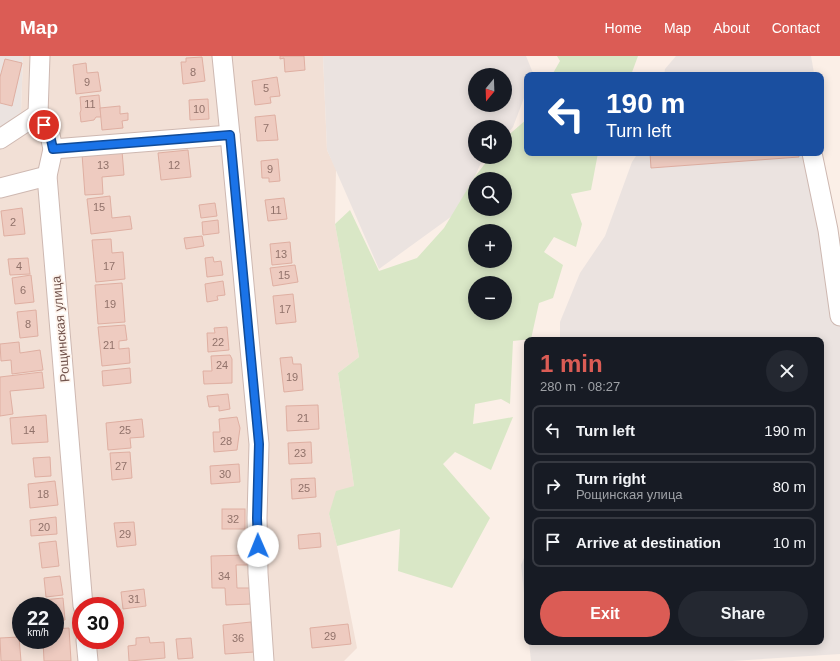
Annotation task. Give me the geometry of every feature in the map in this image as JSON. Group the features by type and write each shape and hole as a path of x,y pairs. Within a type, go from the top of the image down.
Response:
{"street":[{"path":"0,139 38,114 40,56"},
{"path":"222,56 259,444 257,518 258,565 264,661"},
{"name":"Рощинская улица","path":"38,114 50,135 53,149 47,176 83,597"},
{"path":"53,149 230,135"},
{"path":"813,156 828,230 840,316"},
{"path":"0,188 47,176"},
{"path":"87,649 88,661"}],"shaded area":[{"path":"0,56 23,56 21,112 0,129"},
{"path":"23,56 323,56 327,150 336,169 335,224 359,357 338,373 354,486 329,514 337,546 357,648 344,661 0,661 0,129 21,112"},
{"path":"323,56 526,56 533,72 524,72 524,98 512,128 512,120 468,120 468,164 481,164 477,172 468,172 468,191 459,211 379,269 327,150"},
{"path":"676,56 811,56 814,72 664,72 665,69"},
{"path":"636,156 807,156 837,237 840,237 840,654 732,661 531,661 529,645 824,645 824,337 560,337 560,322 580,273 605,236 632,162"},
{"path":"524,558 524,593 521,565"}],"green space":[{"path":"557,56 638,56 632,72 554,72 560,61"},
{"path":"524,122 524,156 597,156 591,190 571,194 582,224 576,247 554,237 544,252 563,265 553,298 539,303 531,337 524,337 524,340 513,341 510,404 501,399 475,404 473,424 513,417 491,470 455,452 443,464 490,518 452,588 398,571 400,529 337,546 329,514 336,491 354,486 338,373 359,357 335,224 350,210 379,271 417,258 444,228 468,188 468,216 512,216 512,172 479,172 485,164 512,164 512,132"}],"building":[{"path":"280,56 304,56 305,70 285,72 284,58 280,59"},
{"path":"202,57 205,81 183,84 181,62 186,62 186,58"},
{"path":"5,59 22,63 12,106 0,103 0,77"},
{"path":"86,63 87,73 98,72 101,91 76,94 73,65"},
{"path":"277,77 280,96 270,97 271,103 255,105 252,81"},
{"path":"99,95 101,117 96,117 94,120 81,122 80,97"},
{"path":"208,99 209,119 190,120 189,100"},
{"path":"120,106 120,114 128,113 128,120 122,121 123,128 102,130 100,108"},
{"path":"275,115 278,140 257,141 255,117"},
{"path":"188,150 191,177 161,180 158,153"},
{"path":"122,151 124,175 102,177 103,194 85,195 82,154"},
{"path":"650,156 799,157 651,168"},
{"path":"278,159 280,181 269,182 269,178 262,178 261,161"},
{"path":"110,196 112,218 130,216 132,229 91,234 87,199"},
{"path":"284,198 287,219 268,221 265,200"},
{"path":"215,203 217,216 201,218 199,205"},
{"path":"22,208 25,234 4,236 1,211"},
{"path":"218,220 219,233 203,235 202,222"},
{"path":"202,236 204,246 186,249 184,238"},
{"path":"111,239 112,253 123,252 125,279 96,282 92,240"},
{"path":"290,242 292,263 272,265 270,244"},
{"path":"213,257 214,262 221,261 223,275 207,277 205,258"},
{"path":"28,258 30,274 10,275 8,259"},
{"path":"295,265 298,282 273,286 270,268"},
{"path":"31,275 34,302 15,304 12,278"},
{"path":"223,281 225,295 217,296 218,300 207,302 205,284"},
{"path":"122,283 125,322 98,324 95,285"},
{"path":"293,294 296,322 276,324 273,296"},
{"path":"36,310 38,336 20,338 17,312"},
{"path":"125,325 127,340 119,341 119,349 129,348 130,363 102,366 98,327"},
{"path":"227,327 229,350 208,352 207,333 215,333 214,328"},
{"path":"19,342 20,353 40,350 43,370 12,374 11,360 1,361 0,344"},
{"path":"230,355 232,359 232,383 204,384 203,371 212,371 211,356"},
{"path":"292,357 293,364 301,364 303,390 284,392 280,358"},
{"path":"130,368 131,383 103,386 102,371"},
{"path":"42,372 44,388 10,391 13,414 0,416 0,377"},
{"path":"228,394 230,409 219,411 219,406 209,407 207,396"},
{"path":"318,405 319,429 287,431 286,406"},
{"path":"46,415 48,442 12,444 10,418"},
{"path":"237,417 240,428 237,450 214,452 213,432 220,432 219,419"},
{"path":"142,419 144,437 130,438 131,448 108,450 106,423"},
{"path":"311,442 312,463 289,464 288,443"},
{"path":"130,452 132,478 112,480 110,453"},
{"path":"50,457 51,476 35,477 33,458"},
{"path":"239,464 240,482 211,484 210,466"},
{"path":"315,478 316,497 292,499 291,479"},
{"path":"55,481 58,505 30,508 28,484"},
{"path":"222,509 245,509 245,529 222,529"},
{"path":"56,517 57,534 31,536 30,520"},
{"path":"134,522 136,545 117,547 114,523"},
{"path":"320,533 321,547 299,549 298,535"},
{"path":"56,541 59,566 42,568 39,543"},
{"path":"246,555 247,565 236,565 237,588 250,588 251,604 226,605 225,588 212,588 211,556"},
{"path":"60,576 63,595 46,597 44,578"},
{"path":"144,589 146,606 124,609 124,597 122,597 121,592"},
{"path":"251,622 254,652 225,654 223,625"},
{"path":"348,624 351,644 312,648 310,628"},
{"path":"64,628 69,628 71,661 44,661 43,649 64,649"},
{"path":"12,637 12,649 20,649 21,661 1,661 0,638"},
{"path":"149,637 150,643 164,642 165,658 129,661 128,646 136,645 136,638"},
{"path":"191,638 193,658 178,659 176,639"}],"route":[{"path":"44,125 50,135 53,149 230,135 259,444 257,518 258,546"}]}
